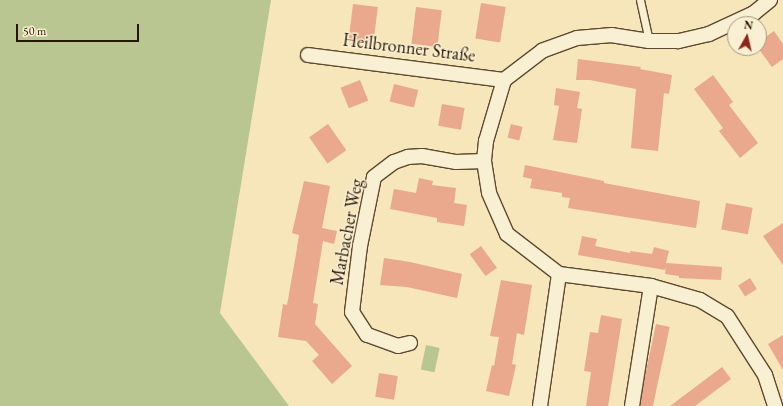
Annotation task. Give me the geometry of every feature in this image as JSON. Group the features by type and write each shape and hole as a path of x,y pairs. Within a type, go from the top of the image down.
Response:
{"street":[{"path":"770,0 754,13 709,34 678,41 649,41 612,35 577,38 542,51 504,80 486,141 484,161 489,193 507,234 559,274 651,286 700,300 727,316 765,375 775,406"},
{"name":"Heilbronner Straße","path":"308,55 504,80"},
{"name":"Marbacher Weg","path":"410,343 398,346 367,335 352,312 360,246 374,177 394,162 408,157 422,156 456,162 484,161"},
{"path":"540,406 559,274"},
{"path":"632,406 651,286"}],"lane":[{"path":"640,0 649,41"}],"green space":[{"path":"0,0 271,0 220,313 289,406 0,406"},
{"path":"426,345 440,348 434,372 421,369"}],"building":[{"path":"481,3 506,7 500,42 475,39"},
{"path":"353,4 378,7 374,42 349,39"},
{"path":"416,7 442,10 437,47 411,44"},
{"path":"774,31 783,44 783,59 772,67 764,56 767,56 767,36"},
{"path":"578,59 641,67 640,69 672,75 669,94 664,93 658,151 631,148 636,89 590,80 576,80"},
{"path":"713,75 733,102 729,105 758,143 740,158 719,131 723,128 694,89"},
{"path":"360,80 368,100 349,108 341,88"},
{"path":"394,84 418,90 414,108 390,101"},
{"path":"556,88 580,92 577,108 582,109 577,143 553,140 559,106 554,105"},
{"path":"442,104 465,108 461,130 438,126"},
{"path":"328,124 346,150 328,163 309,137"},
{"path":"511,124 523,127 519,140 508,138"},
{"path":"525,165 604,181 604,183 700,201 696,228 568,208 570,198 562,197 562,193 530,188 532,179 523,177"},
{"path":"419,178 433,181 432,185 456,188 454,203 467,205 464,226 437,222 437,218 390,209 394,189 416,193"},
{"path":"304,181 330,186 322,228 337,231 334,244 323,241 313,303 318,304 315,324 352,366 332,384 312,361 319,355 306,341 278,337 283,304 287,305 296,254 299,235 292,233"},
{"path":"726,203 753,208 748,234 721,230"},
{"path":"783,223 783,265 763,236"},
{"path":"582,236 597,239 595,246 630,253 630,251 652,254 654,247 669,251 666,263 722,267 721,280 679,278 679,276 665,274 666,267 665,270 578,255"},
{"path":"481,246 497,268 486,276 470,254"},
{"path":"384,258 410,262 462,274 457,298 407,287 380,285"},
{"path":"750,278 757,289 745,296 738,285"},
{"path":"501,280 532,285 524,335 517,333 512,364 516,365 509,396 486,391 492,365 494,366 499,337 490,336"},
{"path":"601,315 622,319 608,406 586,406 591,372 584,371 590,332 598,333"},
{"path":"656,324 670,327 653,406 639,405"},
{"path":"783,335 783,370 768,344"},
{"path":"722,367 731,379 695,406 670,406"},
{"path":"379,373 398,376 394,400 375,397"}]}
